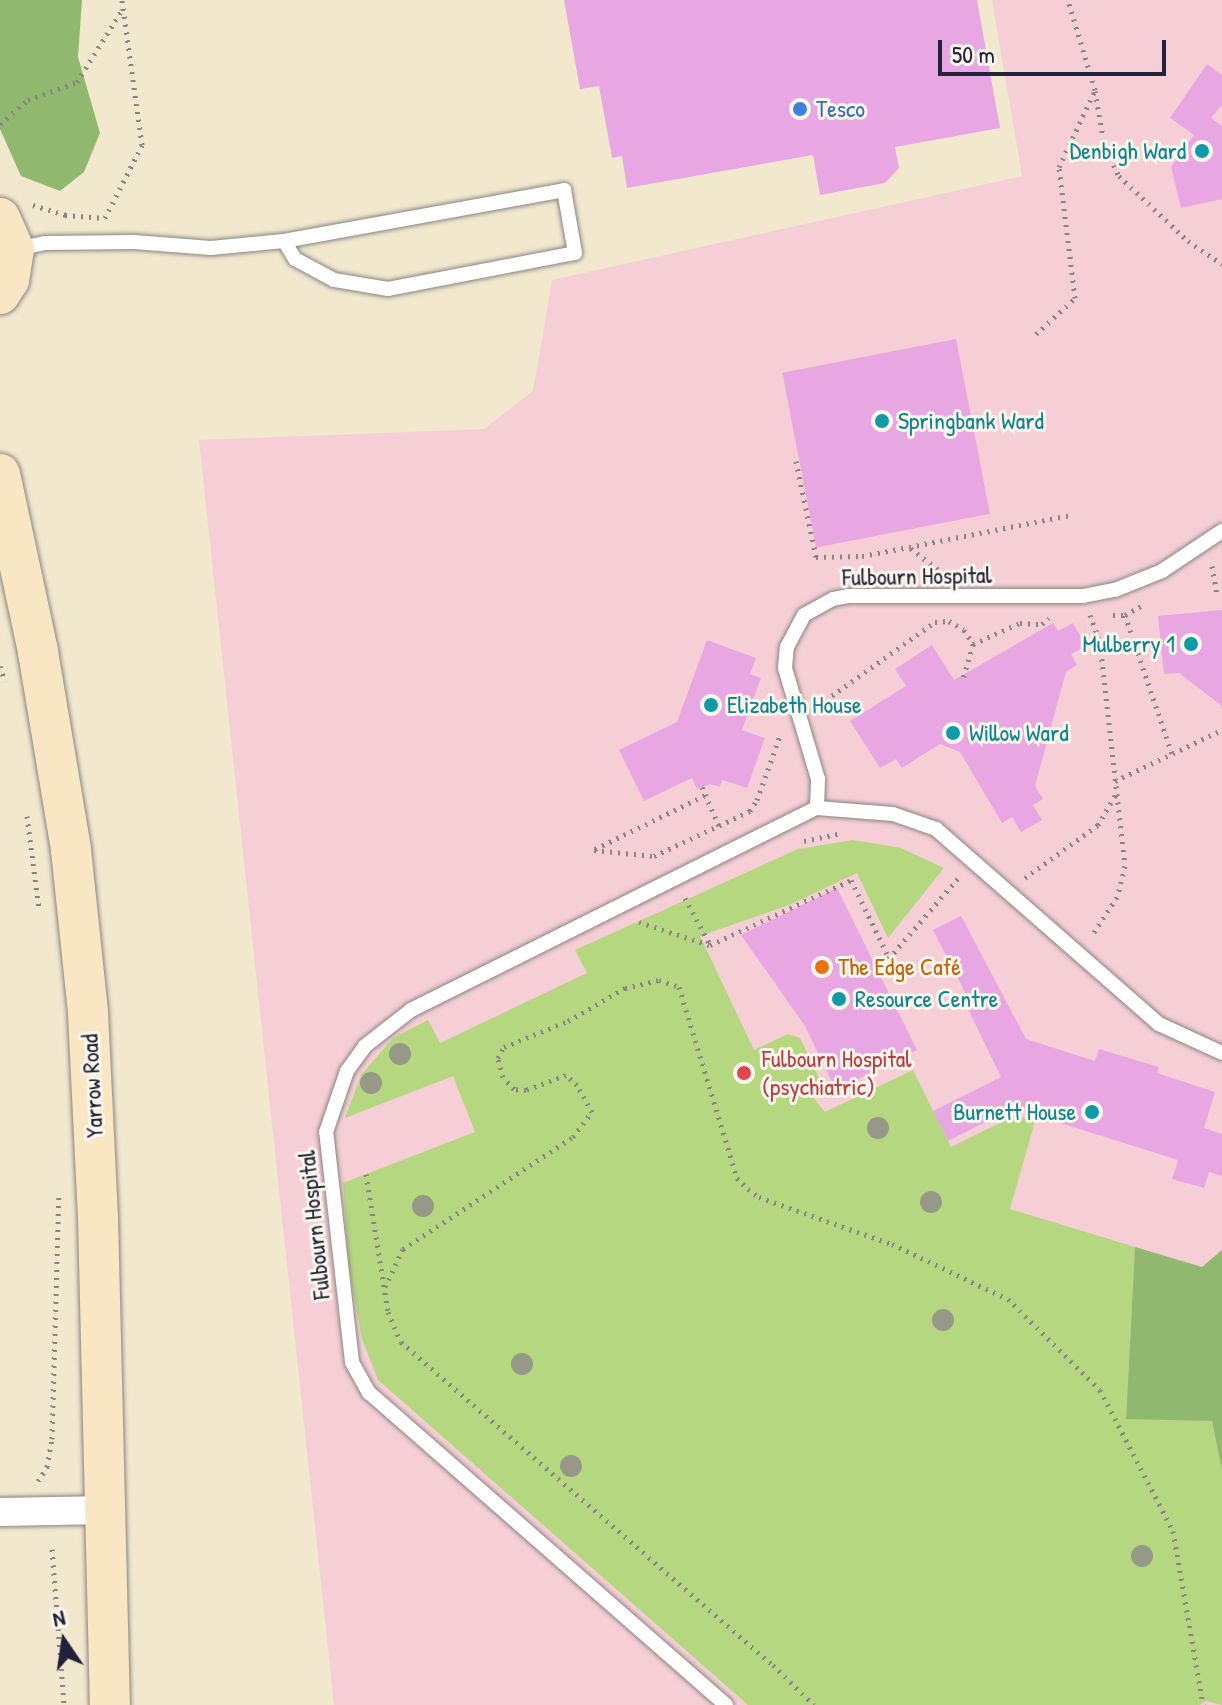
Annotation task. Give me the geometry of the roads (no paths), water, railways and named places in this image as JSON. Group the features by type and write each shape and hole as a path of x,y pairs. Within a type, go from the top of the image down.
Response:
{"street":[{"path":"0,294 9,280 12,223"},
{"name":"Yarrow Road","path":"0,474 38,652 71,850 88,1013 98,1218 110,1705"},
{"path":"0,1512 105,1510"}],"lane":[{"path":"12,223 45,243 134,242 211,248 284,241 564,190 575,253 388,289 334,280 295,259 284,241"},
{"name":"Fulbourn Hospital","path":"726,1705 369,1393 352,1362 326,1132 347,1071 365,1046 411,1010 817,808 818,779 785,668 787,647 804,615 825,603 848,596 1083,596 1144,580 1222,531"},
{"path":"817,808 893,814 936,829 1159,1024 1222,1053"}],"place":[{"name":"Tesco","path":"800,109"},
{"name":"Denbigh Ward","path":"1202,151"},
{"name":"Springbank Ward","path":"882,421"},
{"name":"Mulberry 1","path":"1191,644"},
{"name":"Elizabeth House","path":"711,705"},
{"name":"Willow Ward","path":"953,733"},
{"name":"The Edge Café","path":"822,967"},
{"name":"Resource Centre","path":"839,999"},
{"name":"Fulbourn Hospital (psychiatric)","path":"744,1073"},
{"name":"Burnett House","path":"1092,1112"}]}
